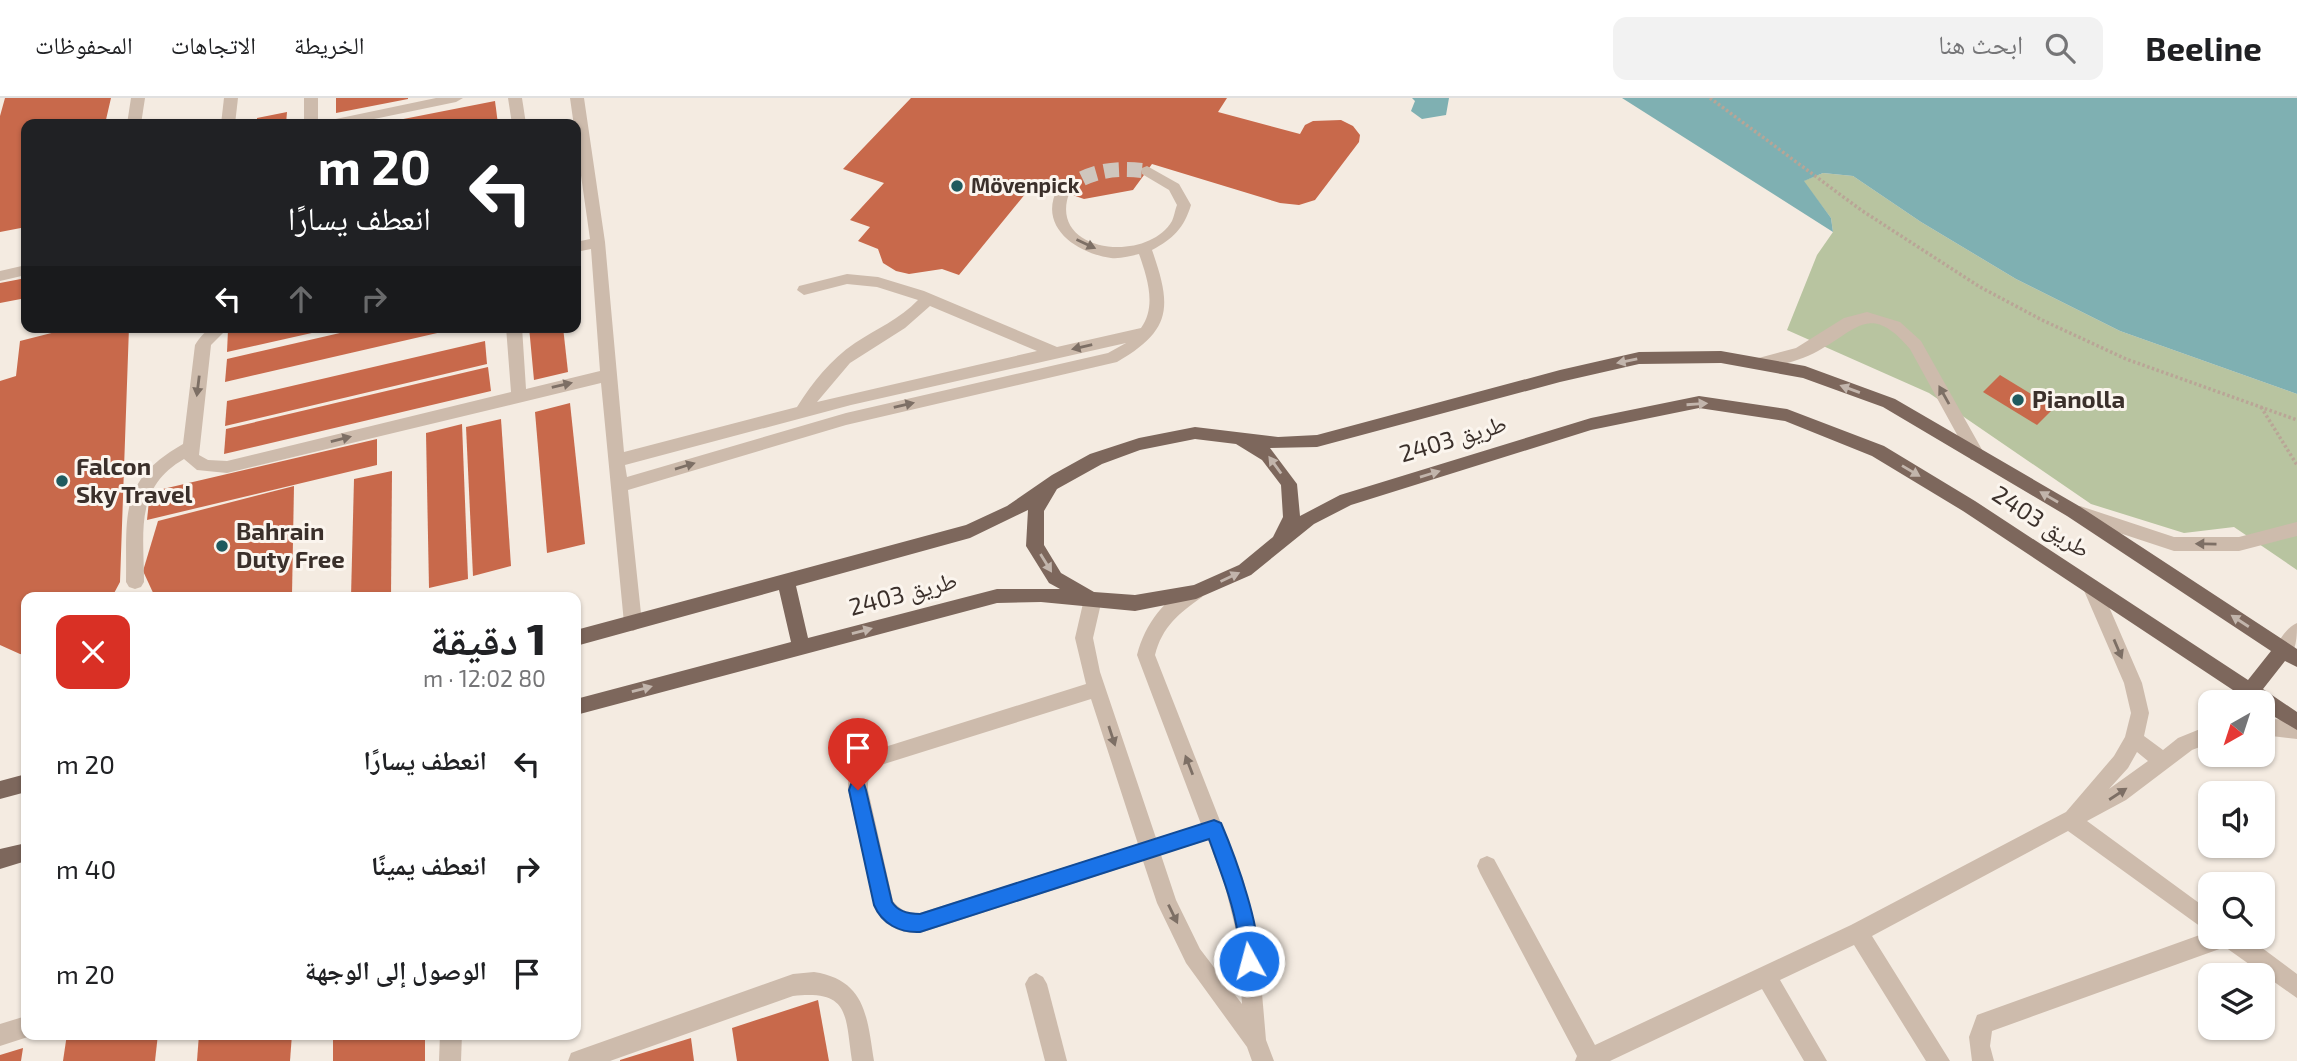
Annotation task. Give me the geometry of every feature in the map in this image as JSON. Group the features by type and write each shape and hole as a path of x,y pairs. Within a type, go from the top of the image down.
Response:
{"main road":[{"name":"طريق 2403","path":"581,637 970,531 1013,511 1058,480 1096,459 1139,444 1195,433 1278,443 1317,441 1560,376 1639,358 1721,357 1805,372 1889,403 2073,511 2290,654"},
{"name":"طريق 2403","path":"581,706 997,596 1041,595 1135,603 1196,592 1245,570 1308,519 1346,500 1591,424 1699,402 1787,415 1878,451 1969,506 2248,690"},
{"path":"1234,437 1268,455 1289,484 1292,518 1274,549"},
{"path":"1058,480 1036,510 1035,546 1055,578 1093,599"},
{"path":"786,582 802,647"},
{"path":"2251,690 2290,654"},
{"name":"طريق 2403","path":"2275,707 2297,722"},
{"path":"0,790 21,784"},
{"path":"0,859 21,853"}],"lane":[{"path":"229,119 231,98"},
{"path":"310,98 310,119"},
{"path":"355,119 456,98"},
{"path":"514,98 519,107 519,119"},
{"path":"577,98 580,119"},
{"path":"135,119 141,99"},
{"path":"581,125 598,242 608,375 633,623"},
{"path":"1063,191 1057,213 1061,225 1069,235 1082,244 1099,250 1116,252 1144,248 1167,238 1177,228 1182,216 1178,192 1169,182 1147,171"},
{"path":"581,246 598,242"},
{"path":"620,486 846,419 1112,358 1137,343 1148,332 1159,297 1144,248"},
{"path":"0,276 21,271"},
{"path":"804,290 832,281 863,280 902,289 1055,353"},
{"path":"803,412 826,378 850,354 892,331 928,299"},
{"path":"1760,363 1807,350 1852,320 1865,318 1895,325 1908,334 1916,345 1977,455"},
{"path":"616,461 767,415 803,412 1148,332"},
{"path":"214,333 203,345 191,447 191,457 199,465 211,468 226,467 608,375"},
{"path":"514,333 519,395"},
{"path":"1014,362 1016,380"},
{"path":"767,415 769,441"},
{"path":"135,582 137,502 141,487 153,471 170,457 191,447"},
{"path":"2073,511 2174,544 2239,544 2297,529"},
{"path":"2069,820 2121,762 2134,739 2140,713 2133,683 2091,586"},
{"path":"1196,592 1171,608 1158,622 1149,638 1146,655 1234,882 1247,934 1255,1040"},
{"path":"1093,599 1084,638 1097,689 1167,903 1193,956 1255,1040 1263,1061"},
{"path":"2290,654 2297,631"},
{"path":"1097,689 879,757 861,770 857,779 858,790 884,905 889,914 899,920 920,923 1214,829"},
{"path":"2275,728 2297,730"},
{"path":"2134,739 2161,760"},
{"path":"1488,866 1588,1060 1858,932 2119,794 2161,760 2198,739"},
{"path":"2069,820 2198,914"},
{"path":"1858,932 1939,1061"},
{"path":"1983,1061 1979,1049 1979,1034 1985,1023 2198,946"},
{"path":"2245,949 2297,987"},
{"path":"1766,976 1816,1061"},
{"path":"579,1061 793,985 816,981 833,985 846,996 855,1012 863,1061"},
{"path":"1036,984 1056,1061"},
{"path":"0,1035 21,1029"},
{"path":"450,1061 451,1040"}],"path":[{"path":"1710,98 1818,179 1947,268 2021,309 2102,348 2189,383 2297,420"},
{"path":"2261,407 2297,465"}],"green space":[{"path":"1823,173 1853,176 1921,222 2016,279 2120,331 2297,394 2297,570 2234,527 2184,533 2091,504 1929,393 1787,330 1817,255 1833,232 1831,218 1803,181"}],"water":[{"path":"1412,98 1449,98 1446,115 1422,119 1411,111 1415,101"},
{"path":"1622,98 2297,98 2297,394 2120,331 2016,279 1921,222 1853,176 1823,173 1804,181 1831,218 1833,232"}],"building":[{"path":"5,98 111,98 106,119 21,119 21,228 0,232 0,116"},
{"path":"336,98 408,98 408,99 336,113"},
{"name":"Mövenpick","path":"911,98 1227,98 1218,112 1300,134 1305,125 1313,121 1341,120 1353,126 1360,135 1359,142 1315,200 1299,205 1280,203 1152,164 1133,190 1084,199 1035,182 959,275 942,269 909,274 896,271 883,263 878,249 858,241 870,227 850,220 884,183 843,169"},
{"path":"495,101 497,119 403,119"},
{"path":"287,112 286,119 257,118"},
{"path":"21,279 21,299 0,303 0,283"},
{"name":"Falcon Sky Travel","path":"51,333 129,333 120,582 115,592 21,592 21,654 0,645 0,381 16,376 20,341"},
{"path":"228,333 312,333 227,352"},
{"path":"340,333 437,333 225,382 227,359"},
{"path":"530,333 564,333 568,372 534,380"},
{"path":"485,341 487,364 225,426 227,401"},
{"path":"488,367 491,391 224,454 226,429"},
{"name":"Pianolla","path":"2000,375 2054,408 2037,425 1983,392"},
{"path":"570,403 585,544 547,553 535,412"},
{"path":"501,419 511,566 473,576 466,427"},
{"path":"462,424 468,579 429,588 426,433"},
{"path":"377,439 377,465 147,520 150,492"},
{"path":"392,471 391,592 351,592 354,479"},
{"name":"Bahrain Duty Free","path":"294,486 292,592 153,592 143,571 158,521"},
{"path":"818,1000 829,1061 737,1061 732,1028"},
{"path":"691,1038 694,1061 620,1061 620,1060"},
{"path":"66,1040 157,1040 155,1061 63,1061"},
{"path":"199,1040 292,1040 290,1061 197,1061"},
{"path":"333,1040 425,1040 425,1061 333,1061"},
{"path":"23,1048 21,1061 0,1061 0,1055"}],"tunnel":[{"path":"1063,191 1093,174 1124,169 1147,171"}],"place":[{"name":"Mövenpick","path":"957,186"},
{"name":"Pianolla","path":"2018,400"},
{"name":"Falcon Sky Travel","path":"62,481"},
{"name":"Bahrain Duty Free","path":"222,546"}],"route":[{"path":"858,790 884,905 889,914 909,923 920,923 1214,829 1234,882 1247,934 1249,961"}]}
